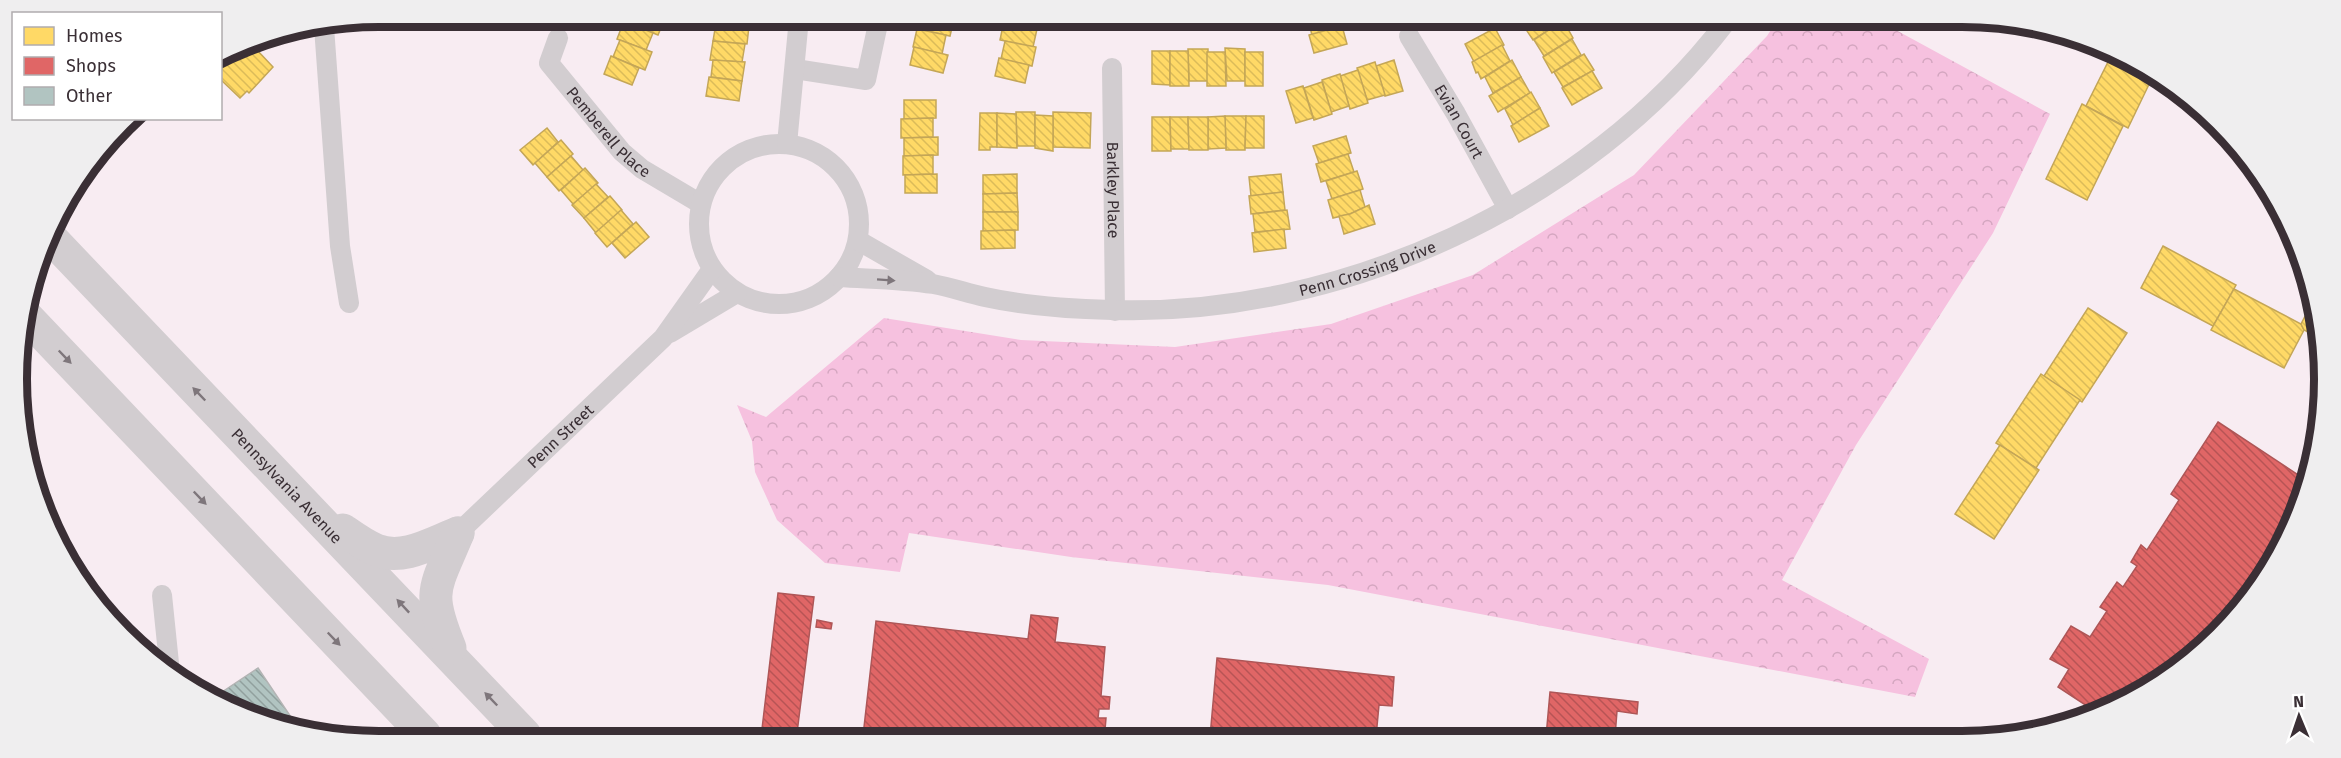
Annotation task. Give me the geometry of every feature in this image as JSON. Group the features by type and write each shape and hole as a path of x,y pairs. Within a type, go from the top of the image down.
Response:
{"highway":[{"name":"Pennsylvania Avenue","path":"55,242 521,731"},
{"path":"32,322 421,731"},
{"path":"311,511 370,547 389,553 411,552 458,533"},
{"path":"457,664 438,619 435,602 437,583 458,533"}],"street":[{"path":"788,144 799,27"},
{"path":"795,69 866,80 877,27"},
{"name":"Penn Crossing Drive","path":"839,277 933,284 996,299 1115,311 1201,307 1261,299 1299,290 1391,263 1444,242 1508,209 1546,185 1636,119 1664,93 1722,27"},
{"path":"324,32 340,246 349,303"},
{"name":"Evian Court","path":"1409,36 1456,114 1508,209"},
{"name":"Pemberell Place","path":"558,38 549,63 622,152 642,169 701,204"},
{"name":"Barkley Place","path":"1112,68 1115,311"},
{"path":"788,144 822,157 842,175 852,191 858,209 859,241 846,268 824,291 786,304 762,303 737,293 712,269 699,236 701,204 711,182 734,158 758,147 788,144"},
{"name":"Penn Crossing Drive","path":"859,241 933,284"},
{"name":"Penn Street","path":"458,533 663,338 712,269"},
{"name":"Penn Street","path":"663,338 737,293"},
{"path":"162,595 169,661"}],"green space":[{"path":"1773,27 1890,27 2050,114 1993,233 1856,445 1782,580 1929,659 1915,697 1328,585 1071,557 909,533 900,572 825,563 777,520 755,472 752,441 737,405 766,417 884,318 1021,340 1175,347 1331,324 1473,275 1634,175 1767,36"}],"building: Homes":[{"path":"622,27 638,27 653,33 646,50 617,39"},
{"path":"638,27 661,27 658,35"},
{"path":"715,27 749,27 747,44 713,41"},
{"path":"917,27 952,27 950,36 917,29"},
{"path":"1003,27 1037,29 1033,47 1000,40"},
{"path":"1310,27 1340,27 1312,35"},
{"path":"1342,27 1347,44 1314,53 1309,35"},
{"path":"1524,27 1553,27 1533,40"},
{"path":"1554,27 1567,27 1573,38 1544,56 1534,40"},
{"path":"1495,28 1504,45 1474,62 1465,44"},
{"path":"917,29 946,35 942,54 913,47"},
{"path":"1572,39 1581,55 1552,73 1543,57"},
{"path":"620,40 652,52 645,70 613,57"},
{"path":"713,41 745,44 742,62 710,60"},
{"path":"1005,41 1036,47 1032,66 1001,59"},
{"path":"1502,45 1510,61 1481,79 1472,62"},
{"path":"914,47 948,55 943,73 910,65"},
{"path":"1225,48 1245,49 1245,81 1227,81"},
{"path":"258,49 273,67 249,93 247,91 240,98 222,81 222,64"},
{"path":"1188,49 1208,49 1208,81 1189,81"},
{"path":"1152,51 1170,51 1170,85 1152,84"},
{"path":"1170,51 1188,51 1189,86 1170,86"},
{"path":"1207,52 1225,52 1226,86 1207,86"},
{"path":"1245,52 1263,52 1263,86 1245,86"},
{"path":"1584,54 1594,70 1563,87 1554,72"},
{"path":"611,56 639,68 632,85 604,74"},
{"path":"999,58 1029,65 1025,83 995,76"},
{"path":"2109,59 2150,81 2128,128 2086,106"},
{"path":"713,60 745,62 742,81 711,77"},
{"path":"1394,60 1403,91 1385,96 1376,66"},
{"path":"1512,60 1521,77 1493,93 1485,77"},
{"path":"1375,62 1385,95 1367,100 1357,68"},
{"path":"1358,70 1368,103 1350,109 1340,76"},
{"path":"1592,71 1602,88 1572,105 1562,88"},
{"path":"1340,74 1349,106 1331,112 1322,80"},
{"path":"709,77 742,81 739,101 706,96"},
{"path":"1521,77 1530,93 1498,112 1489,96"},
{"path":"1322,82 1332,114 1314,120 1304,88"},
{"path":"1303,86 1313,118 1296,123 1286,91"},
{"path":"1531,92 1540,108 1513,125 1505,109"},
{"path":"904,100 936,100 936,118 904,119"},
{"path":"2082,104 2123,126 2087,200 2046,179"},
{"path":"1540,108 1549,126 1519,142 1511,126"},
{"path":"1016,112 1035,112 1035,146 1017,146"},
{"path":"1053,112 1091,113 1090,148 1053,147"},
{"path":"980,113 997,113 997,147 990,147 990,150 979,150"},
{"path":"997,113 1016,114 1017,148 997,147"},
{"path":"1035,115 1053,116 1053,151 1035,148"},
{"path":"1225,116 1246,116 1245,150 1226,150"},
{"path":"1225,116 1226,148 1208,149 1208,117"},
{"path":"1246,116 1264,116 1264,148 1245,148"},
{"path":"1152,117 1170,117 1171,151 1152,151"},
{"path":"1170,117 1188,117 1189,149 1171,149"},
{"path":"1188,117 1208,117 1208,150 1189,150"},
{"path":"933,118 933,137 901,138 901,119"},
{"path":"547,128 558,142 533,165 520,150"},
{"path":"1346,136 1351,153 1319,163 1313,146"},
{"path":"938,137 938,155 904,156 904,138"},
{"path":"561,140 573,154 547,177 535,163"},
{"path":"1348,154 1354,172 1321,182 1316,164"},
{"path":"933,155 933,174 903,175 903,156"},
{"path":"571,156 583,170 559,191 547,177"},
{"path":"585,168 598,183 573,204 561,190"},
{"path":"1357,171 1363,189 1332,199 1326,181"},
{"path":"937,174 937,193 905,193 905,175"},
{"path":"1017,174 1017,193 983,194 983,175"},
{"path":"1281,174 1283,192 1251,196 1249,177"},
{"path":"596,184 608,197 584,218 572,205"},
{"path":"1360,190 1365,207 1333,218 1328,200"},
{"path":"1283,192 1285,210 1251,214 1249,196"},
{"path":"1017,193 1018,212 983,212 983,194"},
{"path":"610,196 622,210 596,233 584,218"},
{"path":"1369,205 1375,224 1344,234 1339,216 1350,214"},
{"path":"621,210 633,224 607,247 595,233"},
{"path":"1287,210 1290,229 1255,232 1253,214"},
{"path":"983,212 1018,212 1018,230 983,231"},
{"path":"636,222 649,237 625,258 612,243"},
{"path":"1284,229 1286,248 1254,252 1252,233"},
{"path":"1015,230 1015,248 981,249 981,231"},
{"path":"2163,246 2236,285 2213,326 2141,288"},
{"path":"2234,289 2301,324 2304,330 2284,368 2211,330"},
{"path":"2088,308 2127,333 2082,402 2044,376"},
{"path":"2307,312 2311,334 2304,330 2301,324"},
{"path":"2041,374 2080,400 2036,468 1996,443"},
{"path":"2000,445 2039,470 1994,539 1955,514"}],"building: Shops":[{"path":"2218,422 2300,476 2278,535 2255,575 2227,611 2194,644 2158,672 2118,695 2089,707 2058,687 2069,669 2050,659 2071,626 2090,637 2107,611 2100,607 2117,582 2123,587 2137,566 2131,562 2141,545 2147,550 2179,500 2171,494"},
{"path":"778,593 814,597 797,731 762,729"},
{"path":"1031,615 1058,618 1055,642 1105,647 1101,696 1110,697 1109,709 1099,709 1098,718 1106,718 1105,730 1114,731 864,731 876,621 1028,639"},
{"path":"817,620 832,623 831,629 816,627"},
{"path":"1217,658 1394,677 1392,706 1379,705 1377,731 1211,731"},
{"path":"1550,692 1638,702 1637,714 1617,711 1615,731 1547,731"}],"building: Other":[{"path":"258,668 293,720 244,704 220,693"}]}
